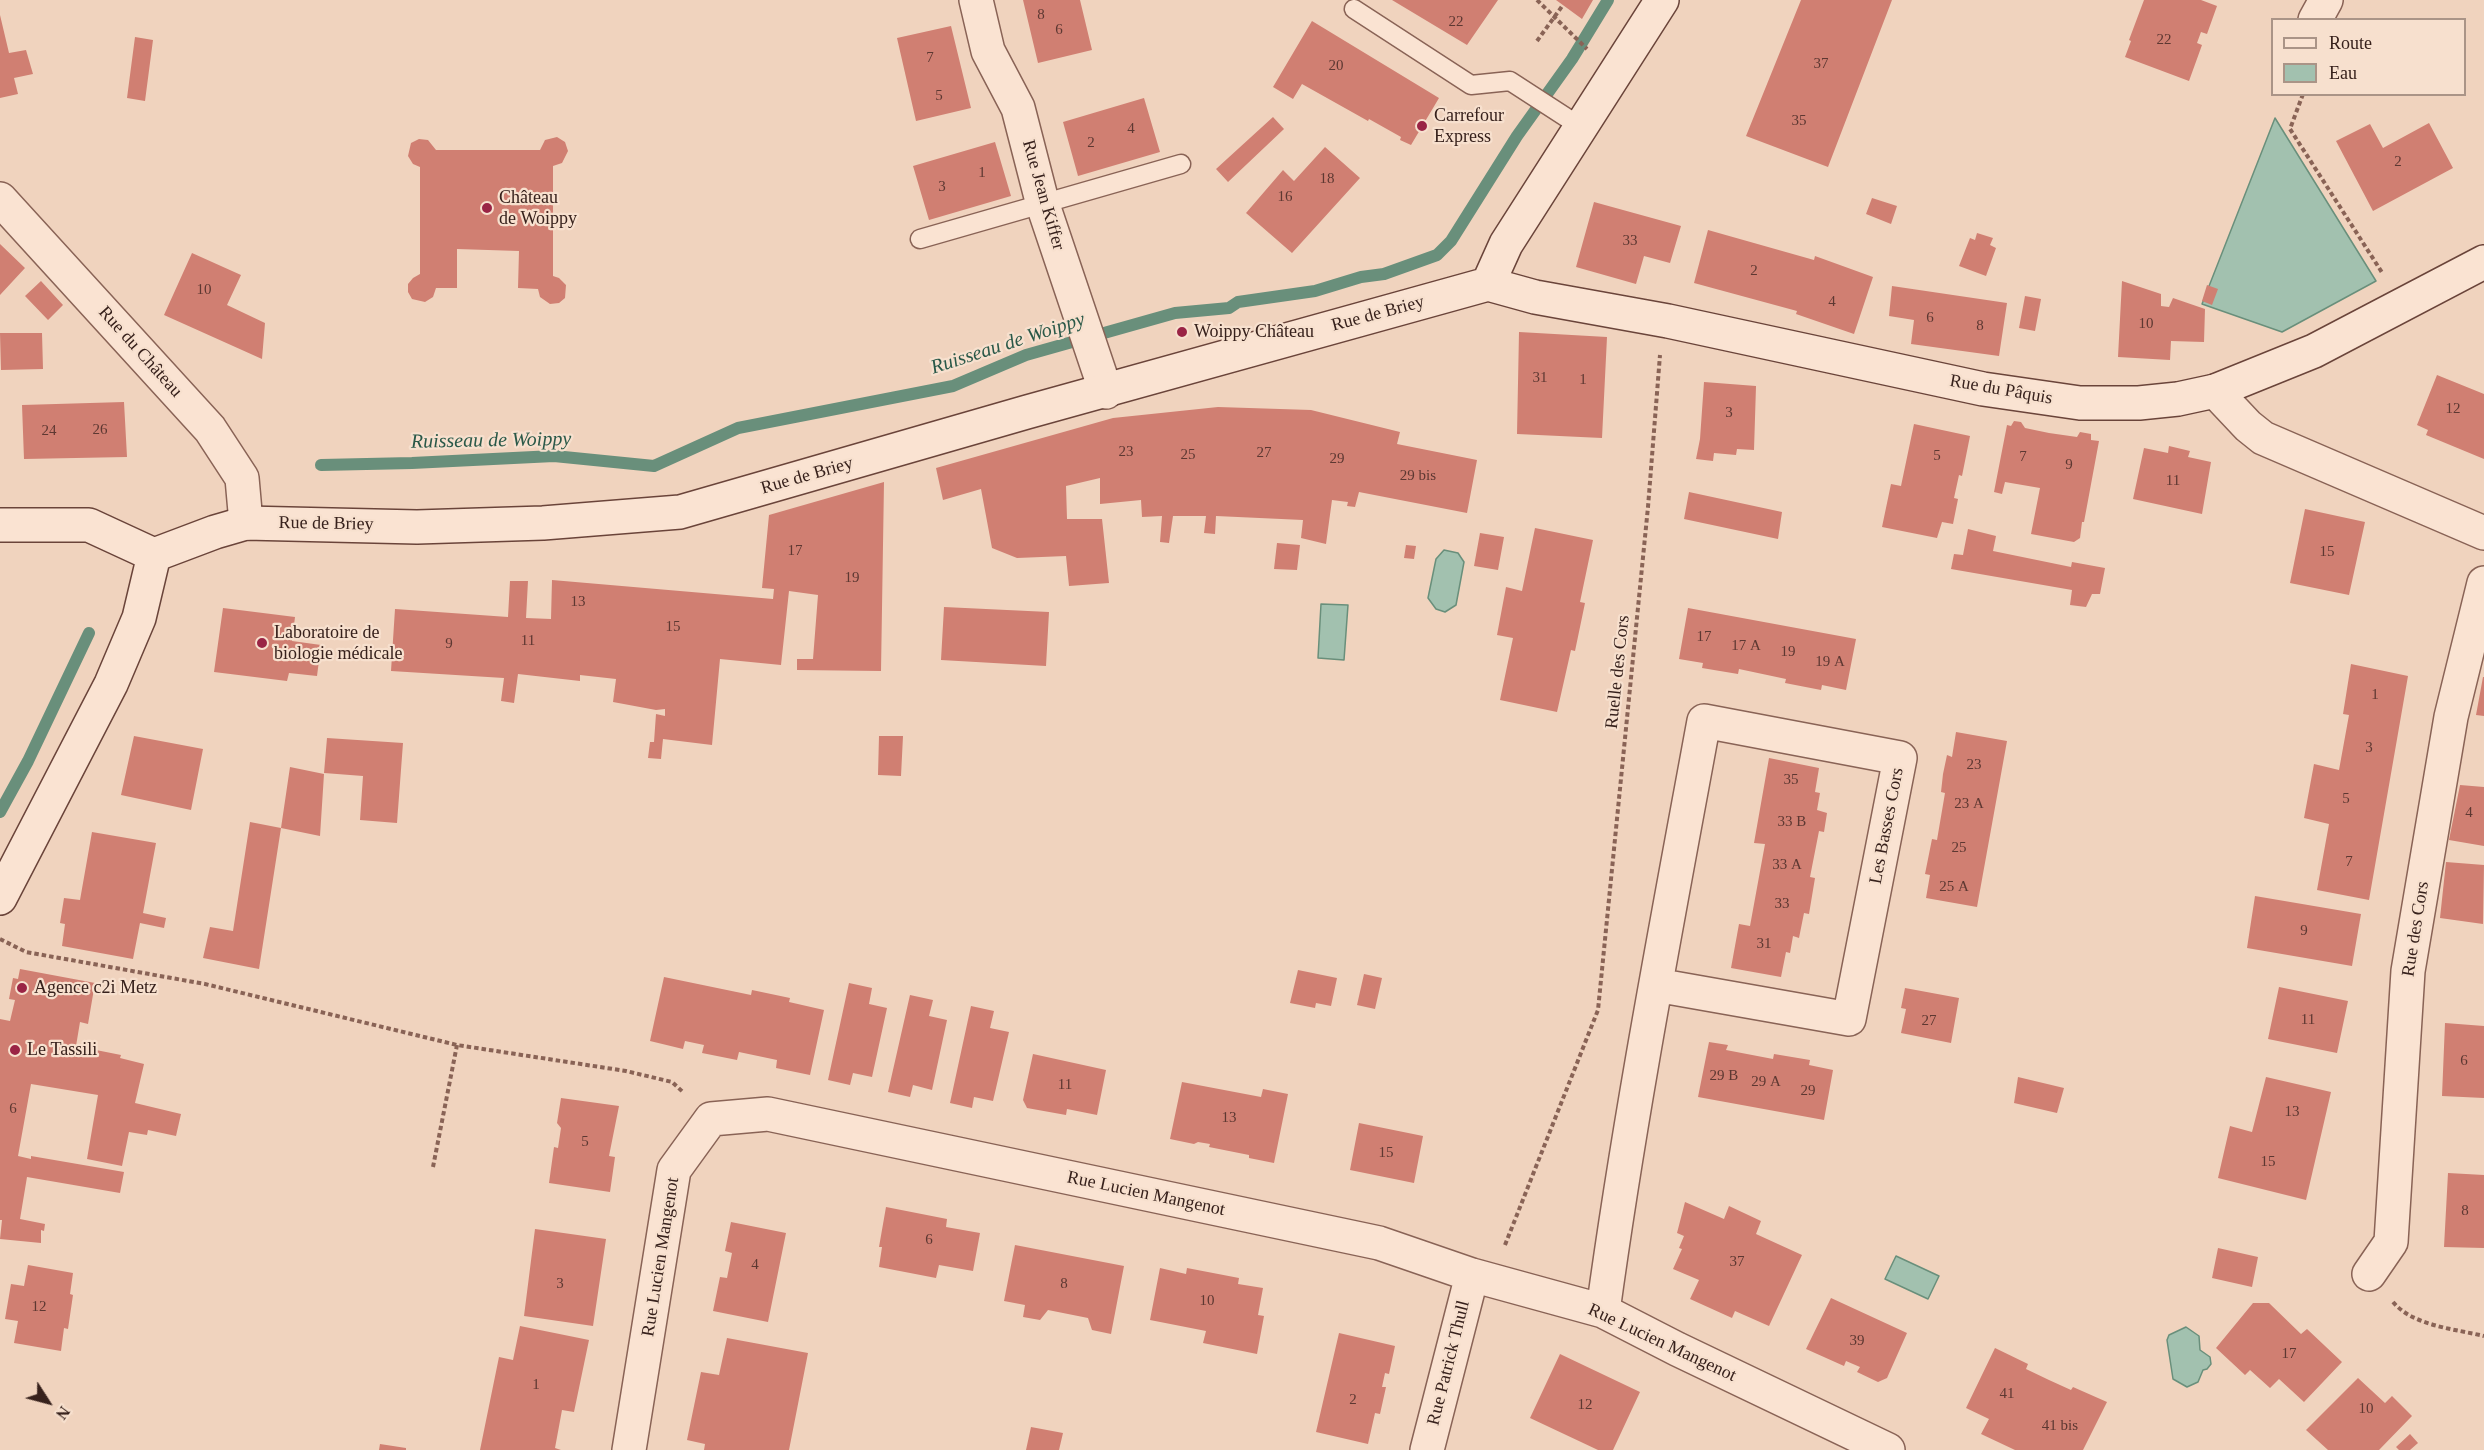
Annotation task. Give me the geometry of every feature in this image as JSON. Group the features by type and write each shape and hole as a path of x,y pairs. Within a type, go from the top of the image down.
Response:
{"street":[{"name":"Rue Jean Kiffer","path":"976,0 988,51 1021,119 1043,205 1106,392"},
{"path":"1488,284 1568,119 1662,0"},
{"path":"2316,18 2326,0"},
{"name":"Rue du Château","path":"0,199 210,429 242,478 246,523"},
{"name":"Rue du Pâquis","path":"1488,284 1535,297 1668,321 1972,387 2080,403 2139,403 2178,399 2214,391 2314,351 2484,262"},
{"name":"Rue de Briey","path":"154,555 214,532 246,523 417,527 543,523 680,512 1488,284"},
{"path":"2214,391 2263,438 2484,533"},
{"path":"0,525 89,525 154,555 139,618 111,684 0,898"},
{"name":"Rue des Cors","path":"2369,1274 2391,1242 2408,971 2451,717 2484,583"},
{"name":"Les Basses Cors","path":"1603,1311 1618,1201 1656,985 1704,721 1900,758 1849,1019 1656,985"},
{"name":"Rue Lucien Mangenot","path":"629,1450 674,1170 711,1119 768,1114 1379,1243 1482,1277 1603,1311 1888,1450"},
{"name":"Rue Patrick Thull","path":"1427,1450 1482,1277"}],"lane":[{"path":"1354,9 1471,85 1510,81 1568,119"},
{"path":"920,238 1043,205 1181,164"}],"path":[{"path":"1537,0 1587,49"},
{"path":"1537,42 1563,5"},
{"path":"2302,96 2290,129 2402,305"},
{"name":"Ruelle des Cors","path":"1482,1277 1598,1010 1648,507 1661,348"},
{"path":"0,939 26,952 206,984 457,1046 626,1071 672,1082 711,1119"},
{"path":"433,1167 457,1046"},
{"path":"2369,1274 2401,1312 2412,1318 2484,1336"}],"water":[{"path":"2275,118 2376,281 2282,332 2202,304"},
{"path":"1444,550 1458,553 1464,562 1456,605 1445,612 1436,609 1428,598 1436,559"},
{"path":"1321,604 1348,605 1344,660 1318,658"},
{"path":"1896,1256 1939,1276 1928,1299 1885,1279"},
{"path":"2186,1327 2199,1336 2200,1350 2210,1357 2211,1364 2203,1370 2198,1382 2187,1387 2173,1379 2167,1340 2169,1335"}],"building":[{"path":"1023,0 1080,0 1092,50 1038,63"},
{"path":"1392,0 1498,0 1467,45"},
{"path":"1556,0 1593,0 1582,19"},
{"path":"1801,0 1892,0 1828,167 1746,136"},
{"path":"2144,0 2201,0 2217,6 2207,34 2201,32 2197,43 2202,45 2189,81 2125,57"},
{"path":"0,15 9,53 26,50 33,74 14,78 18,94 0,98"},
{"path":"1312,21 1439,98 1411,145 1369,119 1368,121 1302,84 1293,99 1273,87"},
{"path":"951,26 971,108 916,121 897,38"},
{"path":"135,37 153,40 145,101 127,98"},
{"path":"1144,98 1160,152 1078,176 1063,122"},
{"path":"1273,117 1284,129 1228,182 1216,169"},
{"path":"2429,123 2453,168 2373,211 2336,141 2370,124 2383,148"},
{"name":"Château de Woippy","path":"557,137 565,142 568,151 562,163 553,166 553,276 566,285 565,298 559,303 550,304 540,297 538,289 518,288 519,251 457,249 457,288 436,288 433,297 425,302 412,299 408,292 408,284 420,274 420,167 413,164 408,156 411,143 419,139 428,140 436,150 540,150 545,140"},
{"path":"995,142 1011,196 929,220 913,166"},
{"path":"1325,147 1360,178 1292,253 1246,213 1283,170 1294,181"},
{"path":"1872,198 1897,206 1891,224 1866,214"},
{"path":"1594,202 1681,226 1670,263 1644,256 1636,284 1576,267"},
{"path":"1708,230 1814,260 1815,256 1873,277 1854,334 1796,314 1797,311 1694,283"},
{"path":"1977,233 1993,238 1990,245 1996,248 1986,276 1959,266 1970,238 1975,240"},
{"path":"0,244 25,268 0,295"},
{"path":"192,253 241,275 227,305 265,323 262,359 164,315"},
{"path":"41,281 63,305 48,320 25,296"},
{"path":"2122,281 2161,294 2161,306 2169,307 2173,298 2205,309 2204,342 2171,341 2170,360 2118,357"},
{"path":"2207,285 2218,289 2212,305 2202,301"},
{"path":"1892,286 2007,303 1999,356 1911,344 1914,320 1889,316"},
{"path":"2025,296 2041,299 2035,331 2019,328"},
{"path":"1519,332 1607,337 1602,438 1517,434"},
{"path":"0,333 42,333 43,369 1,370"},
{"path":"2437,375 2484,394 2484,459 2426,435 2428,430 2417,425"},
{"path":"1704,382 1756,386 1754,450 1737,449 1736,455 1714,453 1713,461 1696,459 1700,439"},
{"path":"124,402 127,457 24,459 22,405"},
{"path":"1218,407 1311,410 1400,432 1397,444 1477,460 1467,513 1359,492 1355,507 1347,506 1348,502 1332,500 1326,544 1301,538 1303,520 1216,516 1215,534 1204,533 1206,516 1173,516 1169,543 1160,542 1162,516 1142,517 1141,500 1100,504 1100,478 1066,486 1067,519 1102,519 1109,583 1069,586 1066,556 1017,558 992,548 981,489 943,500 936,468 1113,418"},
{"path":"2014,421 2021,422 2025,428 2049,433 2077,437 2080,432 2091,434 2091,440 2099,441 2084,522 2082,522 2080,538 2074,542 2031,534 2040,488 2005,482 2002,494 1994,492 2007,425 2011,426"},
{"path":"1914,424 1970,436 1962,476 1959,475 1954,498 1958,499 1953,524 1942,522 1937,538 1882,527 1891,484 1901,486"},
{"path":"2169,446 2190,451 2188,457 2211,462 2202,514 2133,499 2144,448 2168,453"},
{"path":"884,482 881,671 797,670 797,659 813,659 818,595 789,591 781,665 720,659 712,745 663,739 661,759 648,758 650,742 654,742 656,714 665,716 665,709 656,710 613,702 616,679 580,675 580,681 518,674 514,703 501,701 504,678 391,671 395,609 508,617 510,581 528,581 526,618 551,619 552,580 773,599 774,589 762,588 769,515"},
{"path":"1689,492 1782,512 1778,539 1684,519"},
{"path":"2305,509 2365,522 2349,595 2290,583"},
{"path":"1535,528 1593,540 1580,602 1585,603 1575,651 1571,650 1557,712 1500,700 1513,638 1497,635 1506,587 1522,591"},
{"path":"1968,529 1996,536 1993,551 2071,567 2072,562 2105,568 2100,594 2092,594 2086,607 2070,605 2072,590 1951,569 1954,554 1963,555"},
{"path":"1480,533 1504,537 1498,570 1474,566"},
{"path":"1277,543 1300,545 1297,570 1274,569"},
{"path":"1406,545 1416,546 1414,559 1404,558"},
{"path":"944,607 1049,612 1046,666 941,660"},
{"name":"Laboratoire de biologie médicale","path":"223,608 295,617 292,641 321,645 317,676 289,673 287,681 214,672"},
{"path":"1688,608 1856,639 1846,690 1822,685 1821,690 1785,683 1786,679 1739,669 1738,674 1702,668 1703,663 1679,659"},
{"path":"2351,664 2408,676 2369,900 2317,890 2329,824 2304,818 2314,764 2339,770 2349,715 2343,714"},
{"path":"2484,677 2484,716 2476,715"},
{"path":"1956,732 2007,741 1977,907 1926,898 1930,875 1925,874 1932,839 1937,840 1945,793 1941,792 1943,774 1947,755 1952,757"},
{"path":"134,736 203,749 191,810 121,795"},
{"path":"879,736 903,736 901,776 878,775"},
{"path":"327,738 403,743 397,823 360,820 363,776 324,773"},
{"path":"1769,758 1819,768 1815,792 1820,793 1817,810 1827,813 1824,832 1819,831 1810,877 1815,878 1809,914 1804,913 1799,938 1793,936 1790,953 1786,952 1781,977 1731,968 1739,924 1750,926 1765,844 1754,843"},
{"path":"290,767 324,774 320,836 281,828"},
{"path":"2460,785 2484,787 2484,846 2449,840"},
{"path":"250,822 281,828 259,969 203,958 210,927 233,931"},
{"path":"92,832 156,843 143,913 166,918 164,928 140,923 133,959 62,946 65,924 60,923 64,898 80,900"},
{"path":"2446,862 2484,865 2483,924 2440,918"},
{"path":"2255,896 2361,914 2352,966 2247,948"},
{"path":"20,969 95,983 88,1024 80,1022 76,1046 121,1055 120,1058 144,1064 135,1103 181,1114 176,1136 148,1130 147,1135 129,1132 122,1166 87,1159 98,1095 31,1084 18,1156 31,1159 31,1156 124,1172 120,1193 27,1177 20,1219 45,1224 44,1231 41,1230 41,1243 0,1239 2,1220 0,1220 0,1019 10,1021 15,1000 9,999 13,978 18,979"},
{"path":"1298,970 1337,978 1331,1006 1316,1003 1315,1008 1290,1003"},
{"path":"1364,974 1382,978 1375,1009 1357,1005"},
{"path":"664,977 751,995 752,990 790,998 789,1002 824,1010 810,1075 776,1068 777,1060 739,1052 737,1060 702,1053 704,1045 685,1041 683,1049 650,1041"},
{"path":"849,983 872,988 869,1004 887,1008 872,1077 853,1073 850,1085 828,1080"},
{"path":"2279,987 2348,1001 2337,1053 2268,1039"},
{"path":"1905,988 1959,998 1951,1043 1901,1033 1906,1009 1901,1008"},
{"path":"910,995 933,1000 929,1016 947,1020 932,1090 913,1085 910,1097 888,1092"},
{"path":"971,1006 994,1011 990,1028 1009,1032 993,1101 974,1097 972,1108 950,1103"},
{"path":"2445,1023 2484,1026 2484,1098 2442,1096"},
{"path":"1709,1042 1728,1045 1726,1050 1773,1059 1774,1054 1810,1060 1809,1065 1833,1070 1824,1120 1698,1097"},
{"path":"1033,1054 1106,1070 1097,1115 1067,1109 1066,1115 1027,1108 1023,1100"},
{"path":"2018,1077 2064,1088 2057,1113 2014,1103"},
{"path":"2266,1077 2331,1092 2306,1200 2218,1178 2230,1126 2252,1132"},
{"path":"1182,1082 1261,1097 1263,1089 1288,1094 1274,1163 1209,1147 1210,1144 1198,1142 1194,1144 1170,1139"},
{"path":"561,1098 619,1106 609,1156 615,1157 610,1192 549,1183 554,1147 558,1148 561,1128 557,1123"},
{"path":"1359,1123 1423,1136 1414,1183 1350,1170"},
{"path":"2448,1173 2484,1175 2484,1248 2444,1247"},
{"path":"1685,1202 1724,1219 1729,1206 1761,1221 1756,1234 1802,1255 1769,1326 1735,1311 1732,1318 1690,1299 1699,1280 1673,1269 1682,1249 1679,1248 1684,1236 1677,1233"},
{"path":"886,1207 947,1219 946,1227 980,1233 973,1271 939,1265 936,1278 879,1267 882,1247 879,1247"},
{"path":"731,1222 786,1233 768,1322 713,1311 720,1277 727,1278 732,1253 725,1251"},
{"path":"535,1229 606,1239 593,1326 524,1316"},
{"path":"1015,1245 1124,1266 1111,1334 1092,1330 1088,1318 1048,1310 1040,1320 1023,1317 1025,1305 1004,1301"},
{"path":"2218,1248 2258,1257 2252,1287 2212,1278"},
{"path":"28,1265 73,1273 70,1294 73,1295 68,1329 64,1328 61,1351 14,1343 18,1321 5,1319 11,1284 24,1286"},
{"path":"1160,1268 1186,1274 1187,1268 1239,1278 1238,1284 1263,1288 1258,1315 1264,1316 1257,1354 1203,1343 1206,1331 1150,1320"},
{"path":"1831,1298 1907,1333 1887,1378 1878,1382 1857,1372 1860,1367 1846,1361 1844,1366 1806,1349"},
{"path":"2253,1303 2269,1303 2301,1334 2307,1329 2342,1362 2304,1402 2279,1379 2270,1388 2250,1370 2245,1375 2216,1348"},
{"path":"520,1326 589,1340 574,1412 562,1410 555,1448 561,1450 480,1450 499,1357 513,1360"},
{"path":"1339,1333 1395,1346 1389,1374 1385,1373 1382,1387 1386,1387 1380,1414 1375,1413 1368,1444 1316,1432"},
{"path":"727,1338 808,1353 789,1450 704,1450 705,1444 687,1440 701,1372 719,1375"},
{"path":"1995,1348 2028,1364 2026,1369 2071,1390 2073,1387 2107,1402 2083,1450 2015,1450 1981,1434 1989,1419 1966,1408"},
{"path":"1560,1354 1640,1392 1613,1450 1598,1450 1530,1418"},
{"path":"2358,1378 2385,1403 2392,1396 2412,1416 2379,1450 2328,1450 2306,1430"},
{"path":"1031,1427 1063,1433 1059,1450 1026,1450"},
{"path":"2410,1434 2418,1443 2410,1450 2399,1450 2396,1447"},
{"path":"380,1444 406,1448 406,1450 379,1450"}],"waterway":[{"name":"Ruisseau de Woippy","path":"321,465 554,456 654,466 738,428 953,386 1026,355 1175,313 1229,308 1238,302 1315,291 1361,277 1384,274 1437,255 1451,241 1517,136 1572,59 1608,0"},
{"name":"Ruisseau de Woippy","path":"0,812 28,761 89,633"}],"place":[{"name":"Carrefour Express","path":"1422,126"},
{"name":"Château de Woippy","path":"487,208"},
{"name":"Woippy Château","path":"1182,332"},
{"name":"Laboratoire de biologie médicale","path":"262,643"},
{"name":"Agence c2i Metz","path":"22,988"},
{"name":"Le Tassili","path":"15,1050"}]}
